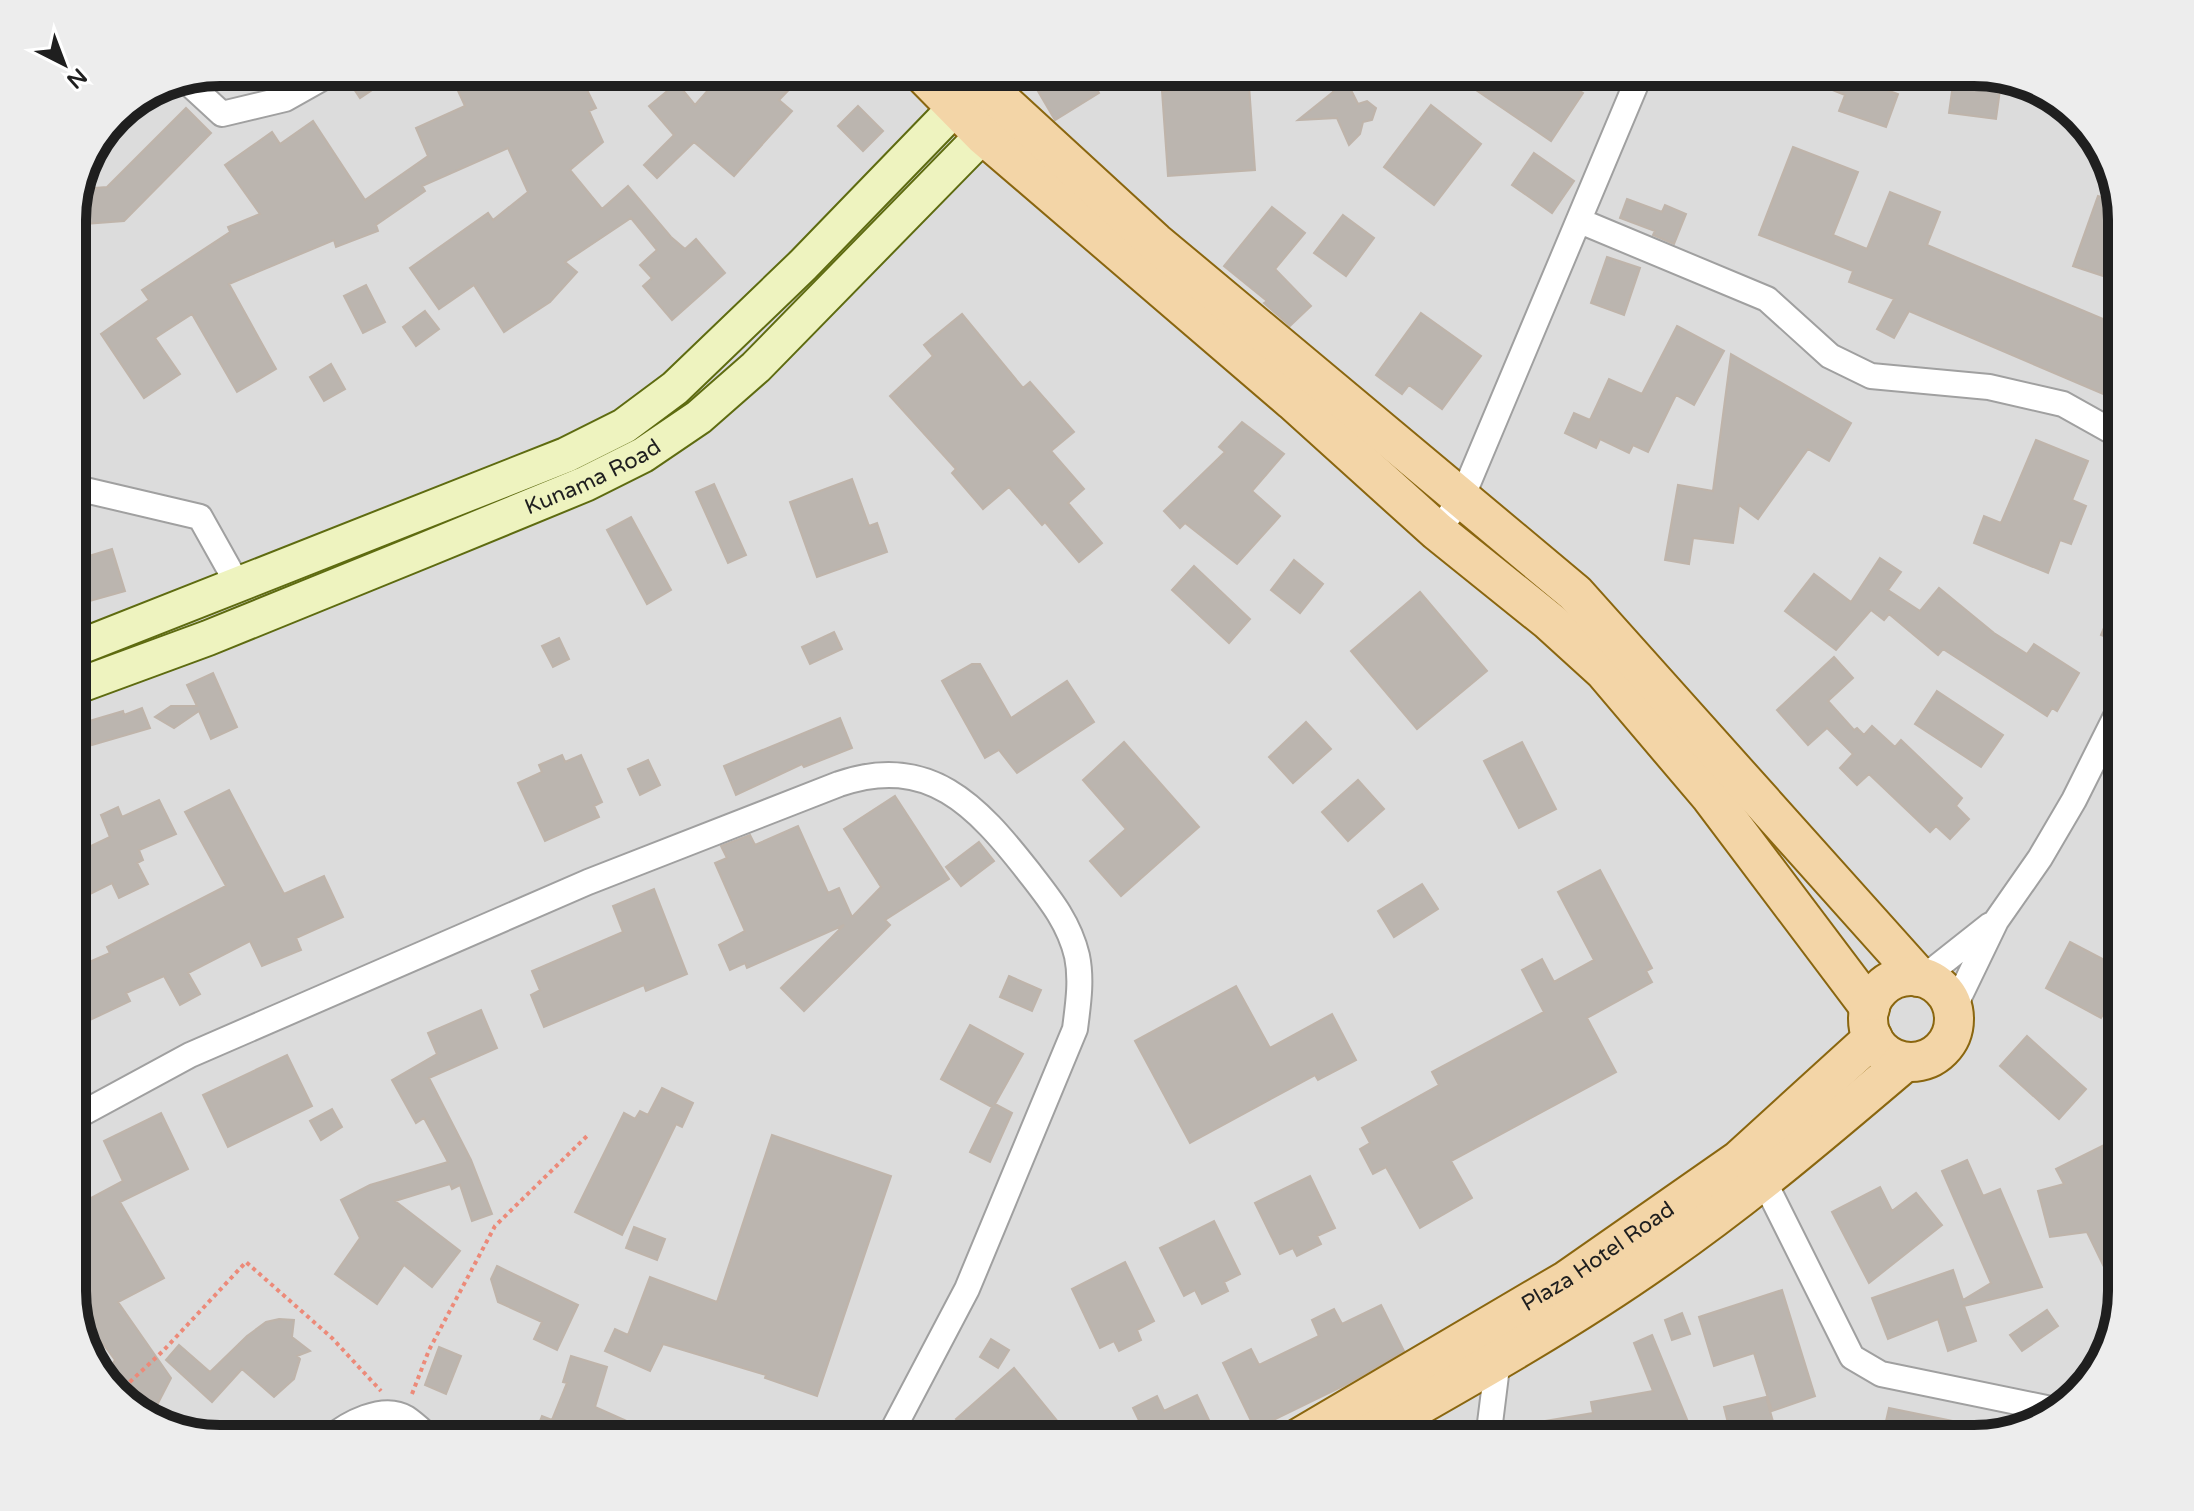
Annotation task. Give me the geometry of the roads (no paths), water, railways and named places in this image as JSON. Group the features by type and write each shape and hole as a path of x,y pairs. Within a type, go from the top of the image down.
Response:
{"main road":[{"path":"934,86 983,135 1293,401 1437,531 1549,621 1604,671 1701,785 1871,1023 1886,1054 1905,1062 1925,1060 1942,1048 1952,1030 1953,1010 1939,986 1921,977 1575,593 1122,213 995,86"},
{"name":"Kunama Road","path":"86,644 566,455 624,426 675,388 736,332 980,86"},
{"name":"Kunama Road","path":"86,683 208,638 571,490 643,455 699,417 756,367 983,135 987,86"},
{"path":"1871,1023 1877,994 1888,983 1903,977 1921,977"},
{"name":"Plaza Hotel Road","path":"1321,1425 1567,1280 1739,1160 1871,1023"},
{"name":"Plaza Hotel Road","path":"1384,1425 1498,1359 1657,1260 1763,1179 1905,1062"}],"street":[{"path":"195,89 222,114 285,99 308,86"},
{"path":"1437,531 1461,500 1635,86"},
{"path":"1580,221 1767,299 1830,356 1871,376 1989,387 2063,404 2108,429"},
{"path":"86,490 200,517 237,583"},
{"path":"1953,1010 1996,921 2068,812 2108,732"},
{"path":"86,1111 190,1055 588,882 839,784 871,773 909,776 947,790 992,825 1064,917 1077,956 1080,991 1075,1029 967,1289 895,1425"},
{"path":"1921,977 1996,921"},
{"path":"1763,1179 1852,1357 1859,1363 1881,1374 2040,1407"},
{"path":"1490,1425 1498,1359"},
{"path":"349,1425 380,1413 403,1416 414,1425"}]}
